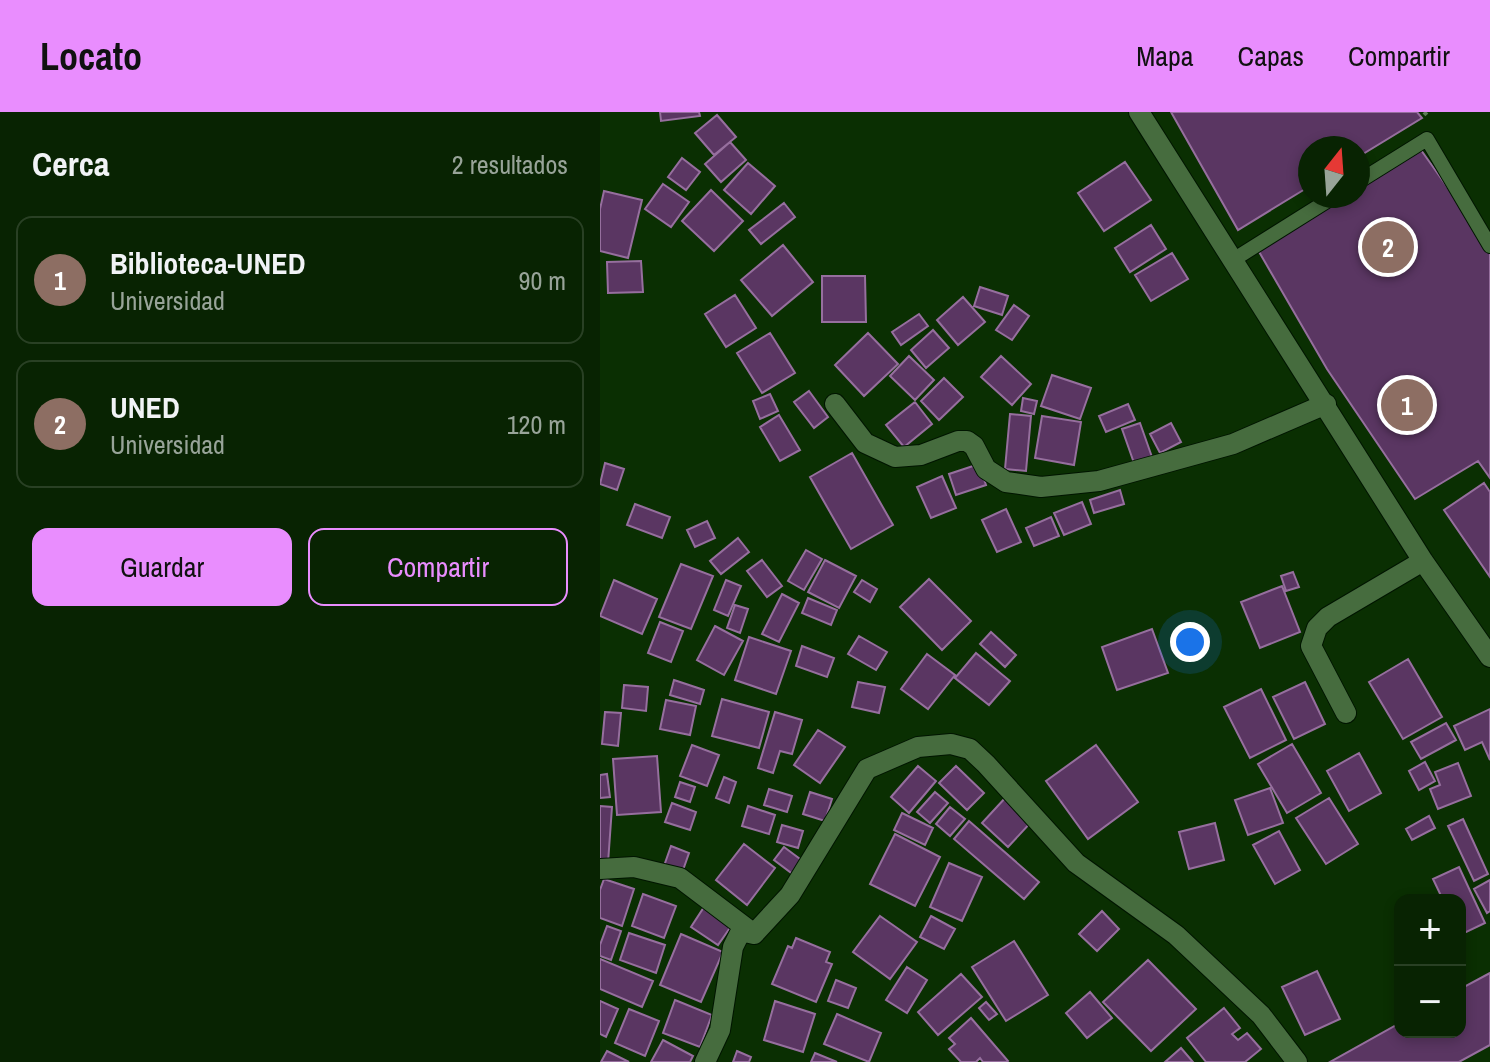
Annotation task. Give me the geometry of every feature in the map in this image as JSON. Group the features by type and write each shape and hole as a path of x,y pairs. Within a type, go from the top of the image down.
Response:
{"street":[{"path":"1139,112 1423,561 1490,657"},
{"path":"835,404 865,443 895,457 921,455 958,441 967,441 974,446 986,469 1006,482 1041,487 1099,481 1233,444 1326,404"},
{"path":"1346,713 1311,646 1317,628 1328,617 1423,561"},
{"path":"754,934 790,895 867,769 918,747 951,744 970,749 986,764 1076,863 1176,935 1261,1015 1297,1062"},
{"path":"600,869 634,867 680,878 754,934"},
{"path":"705,1062 720,1030 733,947 741,931 754,934"}],"lane":[{"path":"1370,175 1427,139 1490,246"},
{"path":"1233,260 1316,208"}],"building":[{"path":"660,112 699,112 700,116 661,121"},
{"path":"1171,112 1417,112 1422,118 1370,150 1370,136 1298,136 1298,193 1238,230"},
{"path":"717,115 736,137 714,155 695,133"},
{"path":"730,142 746,160 721,182 705,164"},
{"path":"1416,143 1490,247 1490,478 1478,461 1415,499 1327,369 1258,250 1323,208 1370,208 1370,176"},
{"path":"682,158 700,172 686,190 668,177"},
{"path":"1125,162 1151,200 1104,231 1078,193"},
{"path":"748,163 775,186 751,214 724,190"},
{"path":"663,184 689,202 671,227 645,209"},
{"path":"711,190 743,221 714,251 682,221"},
{"path":"604,191 642,200 628,258 600,251 600,209"},
{"path":"784,203 795,217 761,244 749,230"},
{"path":"1151,225 1166,249 1130,272 1115,248"},
{"path":"783,245 813,282 772,316 741,280"},
{"path":"1172,253 1188,279 1151,301 1135,275"},
{"path":"641,261 643,292 608,293 607,262"},
{"path":"822,276 865,276 866,322 822,322"},
{"path":"980,287 1008,296 1002,315 974,306"},
{"path":"735,295 756,328 726,347 705,314"},
{"path":"963,297 985,322 958,345 937,320"},
{"path":"1014,305 1029,316 1012,340 996,330"},
{"path":"919,314 928,326 901,345 892,332"},
{"path":"933,330 949,348 926,368 911,350"},
{"path":"770,333 795,373 762,393 737,353"},
{"path":"868,333 898,364 864,396 835,365"},
{"path":"909,356 934,380 915,400 890,376"},
{"path":"1001,356 1031,384 1012,405 981,377"},
{"path":"1052,375 1091,388 1080,419 1041,406"},
{"path":"944,378 963,397 939,420 921,401"},
{"path":"809,391 828,417 814,428 794,402"},
{"path":"770,394 778,411 760,419 753,401"},
{"path":"1023,398 1037,401 1034,414 1021,411"},
{"path":"915,402 932,424 904,447 886,425"},
{"path":"1128,404 1135,420 1106,432 1099,416"},
{"path":"1010,414 1031,416 1026,471 1005,469"},
{"path":"779,415 800,450 780,461 760,427"},
{"path":"1042,416 1081,422 1074,465 1035,458"},
{"path":"1140,423 1152,457 1134,463 1122,429"},
{"path":"1171,423 1181,442 1160,453 1150,434"},
{"path":"852,453 893,525 851,549 810,477"},
{"path":"605,463 624,469 617,490 600,484"},
{"path":"979,464 986,485 956,495 949,474"},
{"path":"942,476 956,508 931,518 917,487"},
{"path":"1484,483 1490,492 1490,577 1444,510"},
{"path":"1120,490 1124,504 1094,513 1090,500"},
{"path":"1082,502 1091,524 1064,535 1054,513"},
{"path":"635,504 670,517 662,538 627,525"},
{"path":"1006,509 1021,542 997,552 982,520"},
{"path":"1051,517 1059,536 1034,546 1026,528"},
{"path":"707,521 715,538 695,547 687,530"},
{"path":"738,538 749,552 721,574 710,561"},
{"path":"806,550 822,559 804,590 788,581"},
{"path":"762,560 782,586 767,597 747,571"},
{"path":"825,560 856,576 839,608 808,592"},
{"path":"681,564 713,576 691,629 659,617"},
{"path":"1293,572 1299,587 1286,591 1281,576"},
{"path":"929,579 971,621 942,650 900,607"},
{"path":"614,580 657,599 642,634 600,616"},
{"path":"726,580 741,586 728,616 714,610"},
{"path":"862,580 877,589 870,602 854,592"},
{"path":"1282,586 1300,632 1260,648 1241,602"},
{"path":"782,594 799,603 779,642 762,634"},
{"path":"808,598 837,610 831,625 802,613"},
{"path":"735,605 748,609 740,633 727,628"},
{"path":"660,622 683,631 671,662 648,653"},
{"path":"715,626 743,641 724,675 697,660"},
{"path":"1152,629 1168,673 1117,690 1102,647"},
{"path":"991,632 1016,655 1005,667 980,644"},
{"path":"859,636 887,652 876,670 848,654"},
{"path":"749,637 791,651 776,694 735,680"},
{"path":"802,646 834,658 827,677 796,666"},
{"path":"976,653 1010,681 989,705 955,678"},
{"path":"927,654 955,675 928,709 901,689"},
{"path":"1408,659 1442,717 1403,739 1369,682"},
{"path":"674,680 704,690 700,704 670,695"},
{"path":"858,682 885,687 879,713 852,707"},
{"path":"1305,682 1325,724 1294,739 1273,697"},
{"path":"624,685 648,687 646,711 622,708"},
{"path":"1261,689 1286,740 1250,758 1224,707"},
{"path":"722,699 769,712 759,748 712,736"},
{"path":"666,700 696,706 690,735 660,729"},
{"path":"1490,709 1490,760 1482,742 1465,750 1454,726"},
{"path":"605,712 621,713 618,746 602,744"},
{"path":"775,712 802,720 792,754 780,751 773,773 758,768"},
{"path":"1446,723 1456,740 1421,759 1411,742"},
{"path":"818,730 845,747 820,783 794,765"},
{"path":"1292,744 1321,793 1287,813 1258,764"},
{"path":"692,745 719,755 707,786 680,776"},
{"path":"1096,745 1138,802 1088,839 1046,781"},
{"path":"1359,753 1381,793 1349,811 1327,771"},
{"path":"657,756 661,812 617,815 613,759"},
{"path":"1425,762 1435,781 1419,790 1409,771"},
{"path":"1458,763 1471,796 1438,809 1430,789 1440,785 1435,772"},
{"path":"918,766 936,781 909,813 891,797"},
{"path":"956,766 984,793 967,810 939,783"},
{"path":"607,774 610,797 600,798 600,775"},
{"path":"724,777 736,782 729,803 716,798"},
{"path":"680,782 695,787 690,802 675,797"},
{"path":"1270,788 1283,823 1248,835 1235,800"},
{"path":"769,789 792,796 787,812 764,805"},
{"path":"810,792 832,799 825,821 803,814"},
{"path":"935,792 948,803 930,823 917,812"},
{"path":"1007,796 1033,820 1008,847 982,823"},
{"path":"1329,798 1358,844 1326,864 1296,818"},
{"path":"672,803 696,812 690,830 665,822"},
{"path":"600,806 612,807 608,863 600,863"},
{"path":"748,806 775,815 769,834 742,826"},
{"path":"950,807 965,819 950,836 936,824"},
{"path":"902,813 933,828 925,845 894,830"},
{"path":"1429,816 1435,828 1412,840 1406,829"},
{"path":"1463,819 1488,874 1474,881 1448,826"},
{"path":"969,821 1039,882 1024,899 954,839"},
{"path":"1215,823 1224,860 1189,869 1179,832"},
{"path":"782,825 803,831 798,848 777,842"},
{"path":"1279,831 1300,870 1275,884 1253,845"},
{"path":"895,834 940,857 915,906 870,884"},
{"path":"744,844 775,868 747,905 716,880"},
{"path":"671,846 689,853 682,873 664,866"},
{"path":"784,847 804,862 794,875 774,860"},
{"path":"949,863 982,877 962,921 930,907"},
{"path":"1459,867 1485,923 1466,932 1466,894 1440,894 1433,879"},
{"path":"604,879 634,889 622,926 600,918 600,890"},
{"path":"1490,880 1490,911 1487,913 1474,889"},
{"path":"643,894 676,906 664,938 632,926"},
{"path":"706,904 734,922 718,945 691,927"},
{"path":"1102,911 1119,929 1097,951 1079,934"},
{"path":"880,916 917,942 890,979 853,952"},
{"path":"931,916 955,929 944,949 920,937"},
{"path":"607,926 621,931 611,960 600,956 600,945"},
{"path":"629,933 665,945 656,973 620,960"},
{"path":"681,934 723,952 701,1002 660,985"},
{"path":"796,938 830,952 826,962 832,964 816,1002 772,984 788,946 792,948"},
{"path":"1014,941 1048,995 1006,1021 972,967"},
{"path":"600,959 653,981 642,1007 600,989"},
{"path":"1148,960 1196,1009 1151,1051 1103,1002"},
{"path":"907,967 927,980 907,1013 886,1000"},
{"path":"1317,971 1340,1019 1305,1035 1282,987"},
{"path":"1490,973 1490,1045 1459,1062 1330,1062 1394,1026 1394,1038 1466,1038 1466,986"},
{"path":"961,974 982,997 938,1035 918,1012"},
{"path":"836,980 856,988 848,1008 828,1001"},
{"path":"1090,992 1112,1018 1087,1038 1066,1013"},
{"path":"675,1000 712,1015 700,1047 663,1033"},
{"path":"600,1001 618,1009 606,1037 600,1034"},
{"path":"775,1001 815,1014 803,1052 764,1040"},
{"path":"986,1002 997,1014 989,1020 979,1008"},
{"path":"1224,1008 1240,1028 1232,1034 1238,1040 1247,1033 1261,1049 1245,1062 1206,1062 1187,1038"},
{"path":"629,1009 659,1021 645,1056 615,1043"},
{"path":"837,1014 881,1033 869,1062 824,1044"},
{"path":"971,1018 1007,1062 983,1062 980,1058 976,1062 961,1062 949,1049 955,1044 949,1038"},
{"path":"663,1040 693,1056 690,1062 651,1062"},
{"path":"1181,1048 1193,1062 1165,1062"},
{"path":"607,1051 629,1062 601,1062"},
{"path":"737,1051 751,1057 749,1062 733,1062"},
{"path":"815,1053 837,1062 811,1062"}],"place":[{"name":"UNED","path":"1388,247"},
{"name":"Biblioteca-UNED","path":"1407,405"}]}
